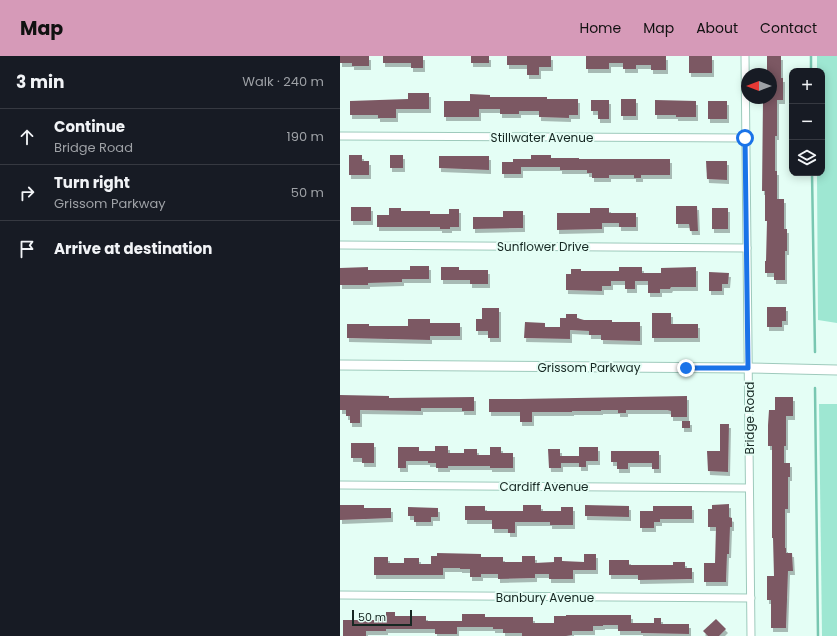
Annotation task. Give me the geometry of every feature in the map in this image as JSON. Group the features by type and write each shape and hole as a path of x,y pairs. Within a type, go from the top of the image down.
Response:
{"main road":[{"name":"Grissom Parkway","path":"340,365 837,370"}],"street":[{"name":"Bridge Road","path":"745,56 751,636"},
{"name":"Stillwater Avenue","path":"340,136 745,138"},
{"name":"Sunflower Drive","path":"340,245 746,248"},
{"name":"Cardiff Avenue","path":"340,485 749,488"},
{"name":"Banbury Avenue","path":"340,595 751,598"}],"green space":[{"path":"817,56 837,56 837,323 818,320 817,176 825,176 825,68 817,68"},
{"path":"819,404 837,404 837,636 822,636"}],"building":[{"path":"340,56 369,56 369,66 352,66 352,63 340,63"},
{"path":"383,56 423,56 423,68 411,68 411,63 383,63"},
{"path":"471,56 489,56 489,63 471,63"},
{"path":"507,56 551,56 551,67 539,67 539,75 527,75 527,65 507,65"},
{"path":"586,56 666,56 666,70 651,70 651,65 636,65 636,69 623,69 623,63 609,63 609,69 586,69"},
{"path":"689,56 712,56 712,73 689,73"},
{"path":"767,56 781,56 783,100 777,100 777,68 767,68"},
{"path":"408,93 429,93 429,109 396,109 396,118 378,118 378,115 350,115 350,101 408,99"},
{"path":"470,94 490,95 490,97 547,97 547,99 578,99 578,115 569,115 569,118 539,117 539,111 519,111 519,114 500,114 500,109 479,109 479,117 444,117 444,101 470,101"},
{"path":"621,99 636,99 636,116 621,116"},
{"path":"591,100 609,100 609,119 598,119 598,111 591,111"},
{"path":"655,100 696,101 696,117 655,115"},
{"path":"708,101 727,101 727,119 708,119"},
{"path":"763,104 777,104 775,171 777,171 777,199 784,199 784,229 787,229 785,280 774,280 774,273 765,273 767,221 765,221 765,191 762,191"},
{"path":"349,155 362,155 362,161 369,161 369,175 349,175"},
{"path":"390,155 403,155 403,168 390,168"},
{"path":"531,155 551,155 551,158 579,159 670,159 670,175 641,175 641,178 634,178 634,175 609,175 609,178 592,178 592,173 587,173 587,170 560,170 560,167 521,167 521,174 502,174 502,162 513,162 513,159 531,159"},
{"path":"439,156 489,156 489,170 439,168"},
{"path":"706,161 727,161 727,180 707,179"},
{"path":"676,206 697,206 698,231 690,231 689,224 676,224"},
{"path":"351,207 371,207 371,221 351,221"},
{"path":"389,208 401,208 401,211 430,211 430,214 449,214 449,209 459,209 459,227 440,229 440,227 377,227 377,215 389,215"},
{"path":"590,208 609,208 609,213 636,213 636,227 619,227 619,223 602,223 602,229 557,230 557,213 590,213"},
{"path":"712,208 728,208 728,229 712,229"},
{"path":"503,211 523,211 523,228 473,229 473,217 503,217"},
{"path":"410,266 429,266 429,279 402,279 402,282 368,283 368,285 340,285 340,268 368,267 368,270 410,270"},
{"path":"441,267 459,267 459,270 488,270 488,284 470,284 470,280 441,280"},
{"path":"619,267 642,267 642,273 661,273 661,268 696,267 696,287 671,287 670,289 660,289 660,293 648,293 648,281 635,281 635,289 625,289 625,281 611,281 611,286 602,286 602,291 566,290 566,274 571,274 571,269 581,269 581,271 619,271"},
{"path":"709,272 729,273 728,284 722,284 722,291 709,291"},
{"path":"767,307 786,307 786,321 782,321 782,327 767,327"},
{"path":"482,308 499,308 499,338 488,338 488,331 476,331 476,319 482,319"},
{"path":"652,313 671,313 671,324 698,324 698,338 652,338"},
{"path":"566,314 577,314 577,318 584,320 640,322 640,341 601,340 601,335 589,335 589,331 570,330 570,339 524,338 525,322 545,323 545,327 560,327 560,318 566,318"},
{"path":"408,319 430,319 430,323 460,323 460,336 430,336 430,340 347,338 347,324 369,324 369,326 408,326"},
{"path":"340,395 389,396 389,398 474,397 474,411 462,411 462,408 421,408 421,411 360,410 360,423 350,423 350,416 346,416 346,410 340,410"},
{"path":"687,396 687,417 671,417 671,411 667,410 626,410 626,413 618,413 618,410 532,412 532,422 520,422 520,412 489,412 489,399"},
{"path":"775,397 793,397 793,416 786,416 786,446 784,446 784,463 790,463 790,477 788,477 788,509 785,509 785,548 786,553 792,553 793,571 788,571 786,628 771,628 771,600 767,600 767,576 774,576 772,538 772,446 768,446 768,425 769,410 775,410"},
{"path":"682,421 690,421 690,428 682,428"},
{"path":"720,424 729,424 728,472 708,471 707,451 720,451"},
{"path":"351,443 374,443 374,463 362,463 362,458 351,458"},
{"path":"435,446 448,446 448,453 464,453 464,449 477,449 477,455 490,455 490,447 501,447 501,453 513,453 513,468 490,468 490,466 448,466 448,468 436,468 436,463 428,463 428,461 406,461 406,468 398,468 398,447 419,447 419,451 435,451"},
{"path":"579,447 598,447 598,461 586,461 586,467 579,467 579,463 561,463 561,468 549,468 548,449 560,449 560,456 579,456"},
{"path":"611,451 659,451 659,469 652,469 652,463 628,463 628,469 617,469 617,462 611,462"},
{"path":"729,504 729,517 732,518 732,527 730,527 729,554 727,554 726,582 704,582 704,563 715,563 716,527 708,527 708,509 712,509 712,505"},
{"path":"340,505 364,505 364,508 391,508 391,518 340,520"},
{"path":"523,505 541,505 541,511 561,511 561,507 573,507 573,525 550,525 550,522 515,522 515,533 508,533 508,529 492,529 492,520 465,520 465,506 485,506 485,511 523,511"},
{"path":"585,505 629,506 629,517 585,516"},
{"path":"653,506 692,506 692,519 660,519 660,522 654,522 654,528 640,528 640,511 653,511"},
{"path":"408,507 438,508 438,517 431,517 431,522 414,522 414,516 408,516"},
{"path":"437,553 481,554 481,557 503,557 503,562 522,562 522,556 535,556 535,563 554,562 554,557 562,557 562,561 584,562 584,554 596,554 596,570 573,570 573,579 549,579 549,574 535,574 535,578 498,579 498,574 481,574 481,577 470,577 470,569 460,568 443,568 443,575 374,575 374,557 388,557 388,563 404,563 404,558 419,558 419,564 431,564 431,556 437,556"},
{"path":"609,560 629,560 629,565 673,565 673,562 685,562 685,568 692,568 692,579 638,580 638,575 609,575"},
{"path":"386,612 395,612 395,616 426,616 426,621 462,621 462,614 485,614 485,617 533,617 533,623 554,623 554,616 566,615 631,615 631,623 654,623 654,618 661,618 661,624 689,624 689,634 618,631 618,625 603,625 593,626 593,631 572,631 572,635 566,636 522,636 522,633 503,633 503,629 493,629 493,627 457,627 457,634 435,634 435,629 386,629 386,631 366,631 366,636 343,636 343,620 374,620 374,616 386,616"},
{"path":"716,619 726,629 719,636 708,636 703,631"}],"waterway":[{"path":"811,56 811,68"},
{"path":"812,176 815,352"},
{"path":"815,388 818,636"}],"route":[{"path":"686,368 748,368 745,138"}]}
